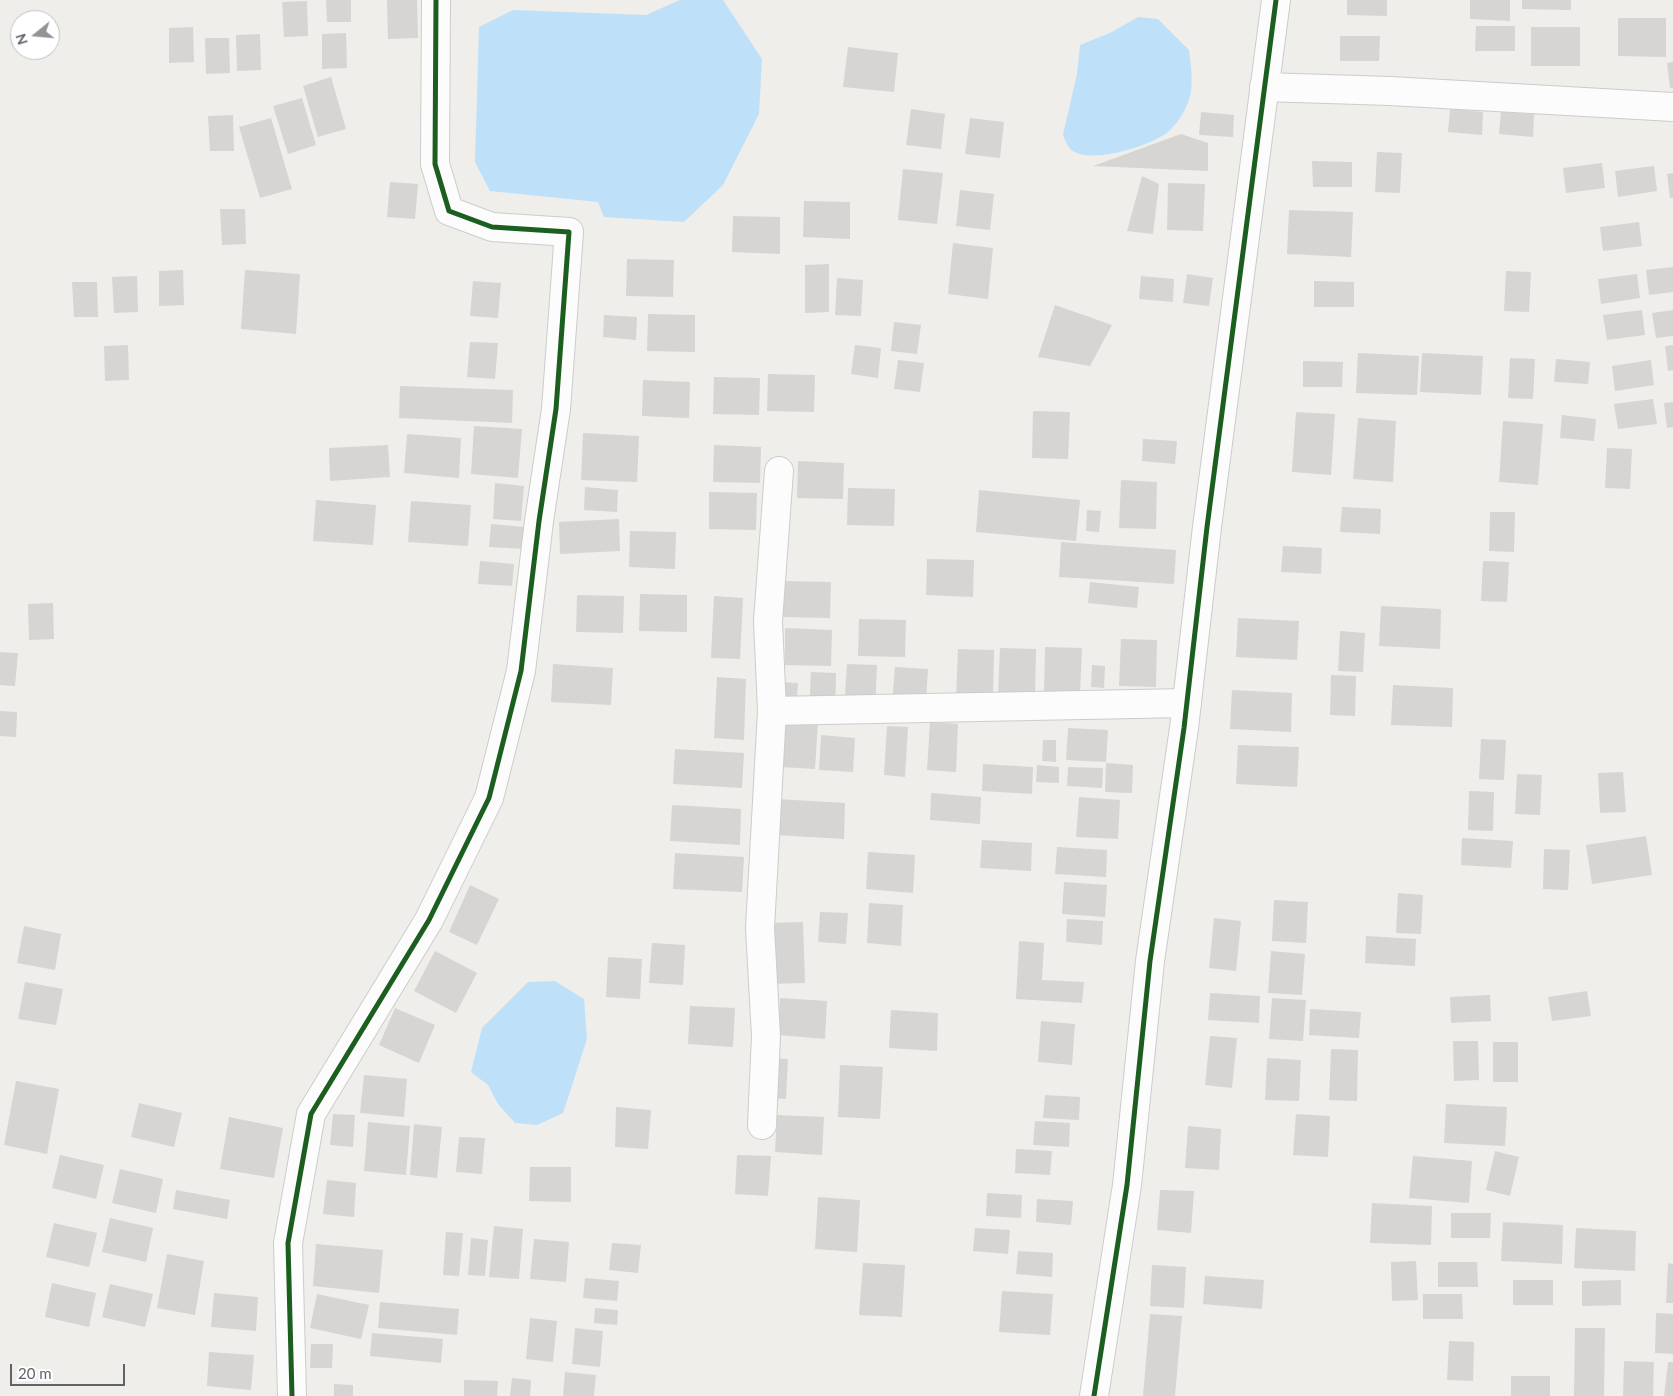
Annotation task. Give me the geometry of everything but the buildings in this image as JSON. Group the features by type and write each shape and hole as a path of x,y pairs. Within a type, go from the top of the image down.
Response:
{"street":[{"path":"292,1396 288,1242 311,1114 429,920 488,798 521,671 539,521 556,409 569,232 492,227 449,211 435,164 436,0"},
{"path":"1094,1396 1127,1185 1150,961 1187,703 1276,0"},
{"path":"1264,87 1390,91 1673,107"},
{"path":"762,1125 766,1036 760,928 772,711 768,621 779,471"},
{"path":"772,711 1187,703"}],"water":[{"path":"680,0 723,0 762,59 759,114 723,185 684,222 604,217 598,202 490,191 475,162 479,27 513,10 646,15"},
{"path":"1138,17 1158,19 1189,50 1191,93 1185,110 1168,132 1135,148 1121,152 1094,155 1073,151 1068,146 1063,135 1077,74 1080,45 1112,32"},
{"path":"555,981 584,999 587,1039 563,1113 537,1125 515,1123 498,1104 488,1085 471,1072 482,1028 528,982"}],"cycle path":[{"path":"292,1396 288,1243 311,1114 429,920 489,798 521,671 539,521 556,409 569,232 492,227 449,211 435,164 436,0"},
{"path":"1094,1396 1127,1185 1150,961 1184,728 1207,527 1276,0"}]}
